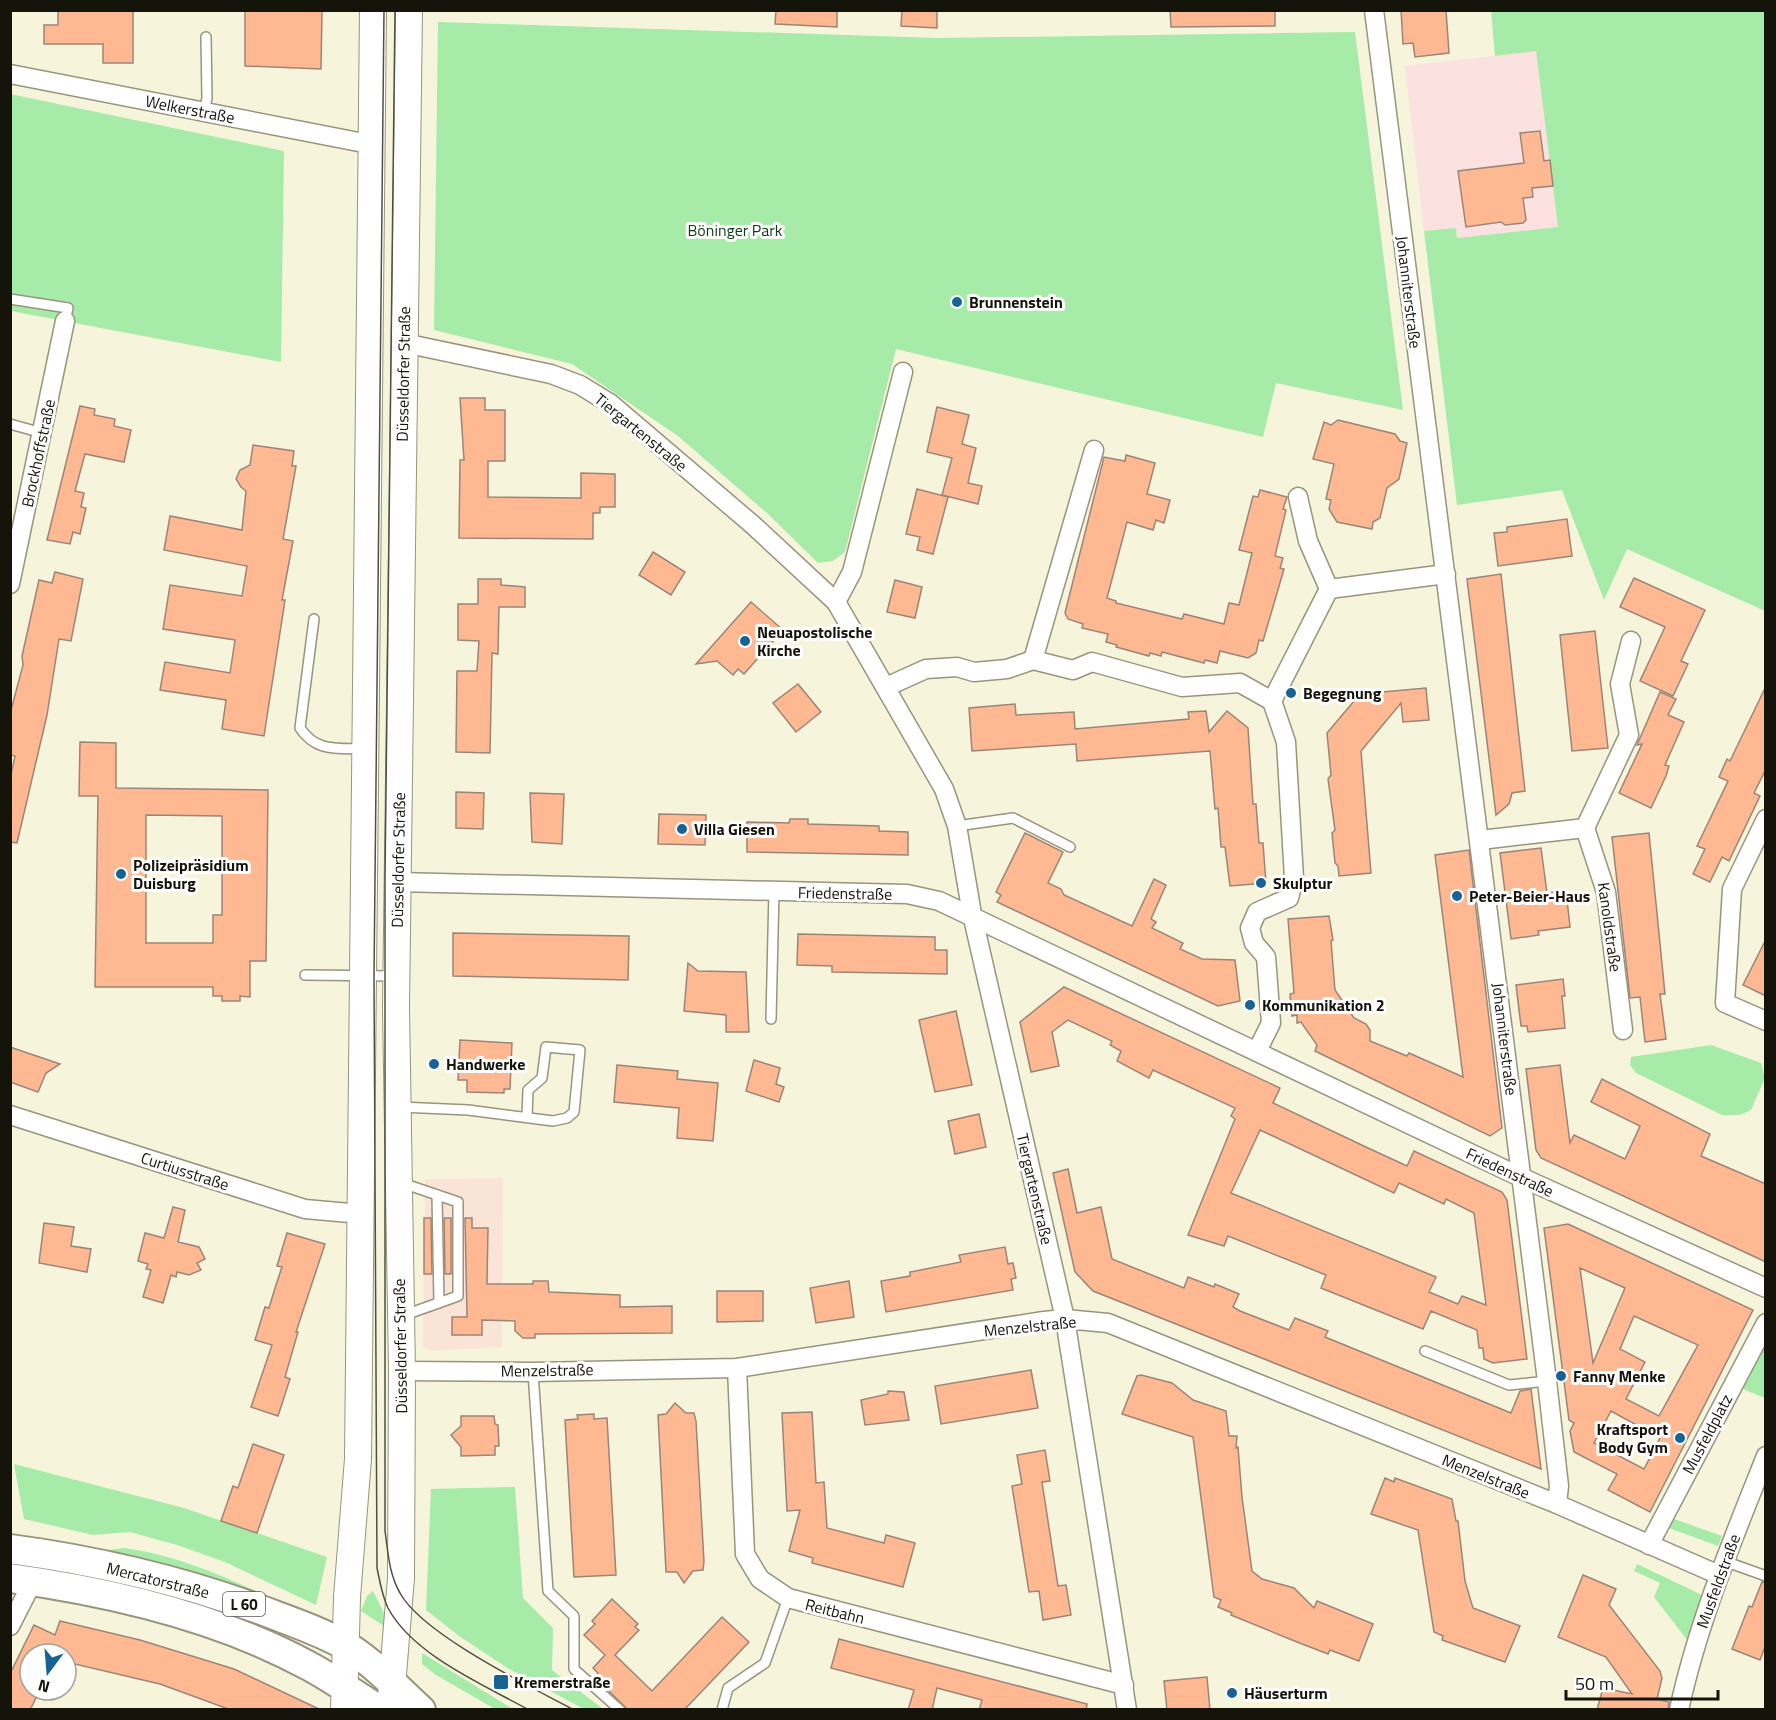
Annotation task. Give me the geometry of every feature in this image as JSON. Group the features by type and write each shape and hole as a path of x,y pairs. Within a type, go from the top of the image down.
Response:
{"main road":[{"name":"Düsseldorfer Straße","path":"344,1699 345,1646 358,1459 369,144 373,10"},
{"name":"Düsseldorfer Straße","path":"390,1710 401,1578 402,1371 397,976 409,10"},
{"name":"Mercatorstraße","path":"10,1549 139,1574 234,1600 345,1646 392,1681"},
{"name":"Mercatorstraße","path":"22,1580 165,1610 205,1622 295,1659 344,1699 379,1710"},
{"name":"L 60","path":"392,1681 421,1710"}],"street":[{"name":"Johanniterstraße","path":"1374,10 1522,1177 1559,1486 1557,1504"},
{"name":"Welkerstraße","path":"10,74 369,144"},
{"name":"Brockhoffstraße","path":"10,584 65,321"},
{"name":"Tiergartenstraße","path":"404,343 551,374 588,390 611,404 660,444 836,602 944,789 957,826 972,915 1065,1319 1127,1710"},
{"path":"836,602 852,572 903,372"},
{"path":"1033,660 1094,450"},
{"path":"1298,497 1308,542 1329,589"},
{"path":"1329,589 1446,574"},
{"path":"1272,701 1329,589"},
{"path":"1480,840 1585,828 1629,735 1620,684 1631,641"},
{"path":"886,687 926,669 957,667 974,672 1007,669 1033,660 1073,670 1092,662 1182,687 1240,683 1272,701 1286,742 1294,878 1288,898 1257,912 1250,928 1254,943 1266,957 1271,1023 1257,1051"},
{"path":"1766,819 1732,889 1725,1003 1766,1021"},
{"name":"Kanoldstraße","path":"1585,828 1606,892 1623,1030"},
{"name":"Friedenstraße","path":"398,882 907,894 939,901 1522,1177 1766,1288"},
{"name":"Curtiusstraße","path":"10,1115 305,1209 361,1214"},
{"name":"Menzelstraße","path":"402,1371 532,1372 737,1368 1065,1319 1108,1323 1557,1504 1649,1545 1721,1568"},
{"name":"Musfeldplatz","path":"1649,1545 1766,1323"},
{"name":"Reitbahn","path":"737,1368 745,1554 760,1579 788,1598 1124,1685"},
{"name":"Musfeldstraße","path":"1678,1710 1688,1667 1721,1568 1766,1456"},
{"path":"10,1626 22,1580 55,1571 114,1583 139,1574"}],"lane":[{"path":"204,112 207,98 206,37"},
{"path":"10,299 68,308 65,321"},
{"path":"10,424 42,433"},
{"path":"314,619 299,714 300,728 309,741 325,747 365,749"},
{"path":"957,826 1013,818 1070,847"},
{"path":"771,1019 774,891"},
{"path":"305,975 397,976"},
{"path":"398,1107 468,1110 527,1118 553,1121 567,1118 574,1112 580,1050 546,1047 542,1078 528,1090 527,1118"},
{"path":"399,1182 458,1202 458,1296 400,1317"},
{"path":"437,1195 438,1303"},
{"path":"1425,1351 1509,1385 1547,1382"},
{"path":"532,1372 548,1591 574,1616 573,1669 620,1710"},
{"path":"1721,1568 1766,1576"},
{"path":"722,1710 728,1688 765,1663 788,1598"}],"shaded area":[{"path":"1536,51 1558,227 1457,238 1456,228 1424,231 1405,66"},
{"path":"503,1178 502,1347 430,1351 423,1346 425,1179"}],"green space":[{"path":"1491,11 1765,11 1765,611 1627,549 1604,600 1562,490 1457,505 1424,231 1456,228 1457,238 1558,227 1536,51 1495,56"},
{"name":"Böninger Park","path":"438,22 938,38 1355,32 1403,410 1276,383 1263,437 896,349 845,552 833,561 818,563 768,514 678,436 572,364 434,330"},
{"path":"10,94 284,151 281,362 11,311"},
{"path":"1711,1045 1761,1063 1765,1078 1751,1110 1740,1115 1722,1115 1636,1073 1630,1065 1631,1057"},
{"path":"1765,1346 1765,1398 1743,1389"},
{"path":"14,1464 184,1508 327,1557 316,1605 225,1562 177,1545 130,1532 93,1535 24,1519"},
{"path":"515,1487 523,1598 553,1628 552,1670 603,1709 584,1709 509,1669 459,1636 426,1610 431,1489"},
{"path":"1674,1519 1722,1536 1718,1546 1669,1528"},
{"path":"124,1548 169,1558 214,1573 299,1612 102,1551"},
{"path":"1637,1564 1702,1595 1703,1598 1688,1641 1654,1597 1660,1583 1634,1571"},
{"path":"373,1591 389,1623 384,1626 361,1611 367,1596"},
{"path":"422,1653 513,1709 495,1709 436,1675 422,1664"}],"building":[{"path":"58,10 133,10 133,63 103,63 103,44 44,44 44,25 58,25"},
{"path":"245,10 322,10 321,69 245,66"},
{"path":"776,10 837,10 837,27 775,24"},
{"path":"902,10 937,10 937,28 901,26"},
{"path":"1170,10 1275,10 1275,26 1171,27"},
{"path":"1401,10 1446,10 1449,53 1415,57 1413,43 1403,44"},
{"path":"1540,131 1544,161 1550,160 1553,186 1532,188 1533,197 1523,198 1526,220 1523,223 1505,225 1501,222 1466,227 1458,171 1524,163 1520,133"},
{"path":"460,398 485,398 485,410 505,410 505,461 488,461 488,497 581,498 581,473 615,474 615,507 600,507 600,513 593,513 593,539 459,538 460,460 464,460"},
{"path":"80,406 95,409 94,415 115,419 114,426 131,430 124,462 85,454 75,491 84,493 81,507 86,508 80,534 73,532 70,544 47,540"},
{"path":"937,407 969,415 962,444 976,448 968,483 982,486 978,504 942,495 952,458 927,452"},
{"path":"1338,420 1395,434 1400,441 1407,443 1399,479 1387,488 1380,518 1373,522 1372,529 1337,522 1329,509 1331,500 1326,499 1334,464 1313,459 1324,422 1331,425"},
{"path":"253,445 294,451 292,466 296,466 283,539 293,541 282,600 285,600 264,736 222,729 226,700 160,690 165,662 230,673 235,640 163,629 170,585 242,596 247,566 164,550 170,516 242,530 246,491 236,479 240,470 250,465"},
{"path":"1126,455 1155,463 1147,494 1170,500 1164,523 1156,520 1153,530 1127,522 1107,598 1116,603 1182,619 1184,614 1224,624 1229,603 1239,605 1252,553 1239,550 1253,496 1258,497 1260,490 1287,497 1275,556 1283,558 1280,568 1284,569 1263,641 1259,640 1256,653 1248,658 1220,651 1217,663 1205,660 1204,663 1162,652 1161,656 1150,653 1149,656 1116,647 1117,645 1106,642 1108,634 1082,628 1083,624 1068,619 1065,613 1104,457 1125,461"},
{"path":"917,489 948,497 933,554 917,550 920,537 906,534"},
{"path":"1567,519 1572,556 1498,566 1494,533 1507,532 1507,527"},
{"path":"653,552 685,572 671,595 639,575"},
{"path":"55,572 83,579 71,641 59,639 47,715 17,843 10,842 10,779 15,756 10,755 10,714 23,665 22,656 39,580 52,583"},
{"path":"1501,574 1525,791 1512,793 1509,804 1496,815 1467,579"},
{"path":"1634,578 1705,610 1681,661 1688,664 1673,696 1640,681 1665,627 1620,607"},
{"path":"478,579 501,579 501,585 525,587 525,607 499,607 498,654 492,653 490,753 456,752 457,671 477,671 479,641 458,640 458,604 478,604"},
{"path":"895,580 922,587 915,618 887,612"},
{"name":"Neuapostolische Kirche","path":"751,602 783,630 744,674 738,669 733,675 717,661 696,664"},
{"path":"1595,631 1608,748 1572,751 1560,635"},
{"path":"798,684 821,712 796,732 773,703"},
{"path":"1766,686 1766,769 1754,793 1760,796 1729,861 1722,857 1710,882 1693,874 1705,849 1697,846 1728,781 1719,777 1727,759 1730,761"},
{"path":"1426,688 1429,720 1403,722 1401,703 1361,751 1371,873 1339,876 1338,866 1335,863 1332,833 1335,830 1328,779 1331,775 1327,733 1360,694"},
{"path":"1660,692 1676,699 1668,715 1684,722 1665,765 1669,766 1666,776 1651,808 1619,793 1642,744 1637,745"},
{"path":"1015,704 1016,715 1074,712 1075,729 1189,719 1188,712 1206,711 1209,732 1227,711 1248,728 1253,804 1256,804 1259,843 1263,843 1266,883 1230,886 1225,847 1221,847 1218,808 1215,809 1210,751 1077,761 1076,744 972,751 969,708"},
{"name":"Polizeipräsidium Duisburg","path":"80,742 116,743 116,788 268,790 266,961 250,961 250,997 240,996 240,1001 222,1001 222,996 213,996 213,987 95,987 98,796 79,796","holes":["146,815 222,816 222,915 213,915 213,943 146,943"]},
{"path":"456,792 484,793 483,829 456,828"},
{"path":"530,793 564,794 562,844 532,842"},
{"name":"Villa Giesen","path":"659,814 706,815 705,845 658,844"},
{"path":"790,819 808,819 808,824 879,826 879,831 908,832 908,855 747,852 747,822 789,823"},
{"path":"1025,833 1063,852 1048,883 1061,889 1064,895 1132,926 1154,879 1166,885 1151,919 1156,922 1152,928 1183,943 1180,949 1202,959 1235,960 1240,1001 1218,1006 997,902 1001,895 996,892"},
{"path":"1649,833 1665,994 1660,994 1666,1039 1645,1042 1640,997 1630,998 1612,837"},
{"path":"1541,848 1547,893 1566,890 1570,927 1538,931 1539,935 1511,939 1500,853"},
{"path":"1469,850 1502,1128 1490,1136 1315,1051 1317,1045 1301,1022 1297,1023 1297,1015 1292,1016 1290,994 1294,993 1288,919 1329,916 1333,940 1331,941 1335,990 1354,1018 1366,1024 1370,1030 1370,1041 1407,1056 1409,1053 1463,1077 1435,855"},
{"path":"453,933 629,936 628,980 453,976"},
{"path":"798,934 935,937 935,950 947,950 947,974 832,972 832,966 797,965"},
{"path":"1766,939 1766,996 1743,985"},
{"path":"688,963 698,971 746,972 749,1032 726,1032 726,1015 684,1011"},
{"path":"1563,979 1565,1028 1528,1032 1527,1026 1521,1026 1516,985"},
{"path":"1064,987 1280,1088 1273,1103 1368,1148 1407,1166 1414,1151 1502,1192 1507,1200 1527,1359 1493,1363 1484,1359 1483,1348 1479,1348 1477,1330 1431,1311 1423,1329 1321,1288 1326,1275 1228,1236 1224,1246 1188,1235 1235,1119 1231,1116 1235,1108 1153,1070 1149,1078 1117,1061 1121,1051 1110,1045 1112,1041 1068,1020 1052,1032 1059,1066 1031,1072 1020,1022","holes":["1260,1130 1394,1193 1399,1183 1444,1204 1446,1199 1474,1213 1486,1305 1462,1296 1458,1304 1429,1292 1436,1277 1231,1193"]},
{"path":"956,1011 972,1085 935,1092 919,1020"},
{"path":"460,1040 512,1043 510,1089 504,1089 504,1093 467,1092 467,1080 458,1080"},
{"path":"10,1047 60,1064 46,1073 38,1092 10,1082"},
{"path":"754,1060 780,1068 776,1084 784,1087 779,1102 746,1091"},
{"path":"617,1065 678,1071 677,1079 718,1083 713,1141 677,1138 679,1108 614,1102"},
{"path":"1560,1065 1570,1143 1574,1135 1625,1159 1640,1126 1591,1102 1602,1079 1710,1134 1701,1156 1766,1184 1766,1262 1541,1158 1536,1150 1526,1069"},
{"path":"979,1114 986,1147 955,1154 948,1121"},
{"path":"1068,1169 1077,1213 1101,1207 1112,1259 1184,1288 1188,1277 1214,1287 1215,1284 1239,1294 1233,1307 1240,1311 1289,1330 1295,1318 1328,1331 1325,1337 1511,1413 1520,1391 1531,1389 1541,1469 1093,1291 1075,1272 1053,1173"},
{"path":"173,1207 185,1210 178,1242 199,1247 205,1259 197,1263 201,1270 189,1275 177,1272 176,1277 171,1275 163,1303 143,1297 151,1270 146,1269 148,1264 138,1261 145,1233 164,1238"},
{"path":"424,1218 431,1218 432,1274 424,1274"},
{"path":"444,1218 451,1218 451,1274 445,1274"},
{"path":"465,1218 472,1218 472,1228 488,1228 487,1284 533,1284 533,1281 548,1281 549,1292 620,1295 620,1307 672,1306 672,1333 535,1334 535,1338 523,1338 515,1331 515,1321 482,1320 482,1335 452,1335 452,1317 467,1317"},
{"path":"44,1223 74,1227 71,1246 91,1249 87,1272 39,1263"},
{"path":"1568,1224 1753,1310 1650,1512 1608,1490 1617,1474 1574,1452 1570,1431 1574,1423 1569,1420 1544,1228","holes":["1580,1268 1625,1288 1593,1363","1634,1316 1698,1345 1659,1416 1626,1399 1645,1362 1620,1349","1611,1411 1660,1438 1644,1469 1594,1443"]},
{"path":"287,1233 325,1244 296,1332 298,1332 285,1377 290,1379 278,1416 251,1407 272,1345 255,1340 265,1307 269,1308 282,1267 277,1266"},
{"path":"1005,1247 1008,1264 1013,1263 1016,1278 1011,1279 1013,1290 886,1312 881,1281 910,1276 910,1272 961,1262 959,1255"},
{"path":"849,1281 854,1317 816,1323 810,1288"},
{"path":"717,1291 763,1291 763,1321 717,1322"},
{"path":"1031,1370 1038,1408 941,1424 935,1386"},
{"path":"1137,1376 1172,1383 1193,1400 1226,1411 1229,1436 1237,1436 1236,1448 1238,1447 1252,1571 1262,1579 1294,1588 1314,1608 1317,1601 1373,1624 1359,1661 1330,1650 1328,1654 1231,1615 1232,1613 1218,1607 1221,1600 1214,1597 1193,1437 1122,1414"},
{"path":"888,1391 904,1392 909,1420 865,1425 861,1400 888,1394"},
{"path":"675,1403 686,1413 694,1413 696,1421 704,1562 703,1570 693,1571 684,1583 677,1572 666,1572 658,1415 666,1414"},
{"path":"812,1412 816,1483 824,1482 827,1528 884,1543 886,1535 915,1543 903,1587 812,1563 813,1558 789,1551 800,1510 787,1511 782,1413"},
{"path":"594,1414 594,1419 607,1418 616,1575 574,1577 565,1420 578,1419 577,1415"},
{"path":"461,1416 494,1416 495,1424 498,1425 499,1446 495,1446 495,1455 461,1456 461,1447 451,1435 461,1426"},
{"path":"253,1444 284,1455 257,1533 221,1521 233,1486 238,1488"},
{"path":"1045,1450 1050,1481 1042,1482 1058,1586 1066,1585 1071,1615 1043,1620 1039,1591 1029,1592 1012,1486 1022,1484 1017,1455"},
{"path":"1385,1478 1394,1482 1395,1478 1452,1499 1456,1521 1458,1521 1465,1581 1473,1608 1520,1626 1505,1662 1442,1640 1443,1636 1434,1632 1418,1530 1371,1514"},
{"path":"1583,1575 1616,1589 1609,1605 1660,1671 1662,1678 1657,1699 1669,1702 1668,1710 1597,1710 1603,1688 1632,1694 1606,1657 1558,1637"},
{"path":"1762,1582 1766,1583 1766,1644 1760,1660 1732,1649 1749,1606 1752,1607"},
{"path":"612,1599 638,1624 635,1627 639,1630 615,1655 652,1691 722,1617 749,1642 684,1710 628,1710 595,1677 598,1673 593,1668 605,1655 584,1635 595,1624 592,1621"},
{"path":"60,1621 140,1640 234,1669 321,1710 231,1710 160,1684 78,1665 78,1642 26,1642 34,1625 55,1635"},
{"path":"839,1639 1087,1704 1086,1710 979,1710 982,1700 937,1688 932,1710 908,1710 914,1690 831,1668"},
{"path":"18,1658 18,1702 34,1702 30,1710 10,1710 10,1674"},
{"path":"1207,1677 1210,1710 1167,1710 1164,1681"}],"tram line":[{"path":"384,10 374,976 377,1568 388,1608 399,1625 414,1640 451,1667 529,1710"},
{"path":"395,10 385,879 385,1531 393,1578 400,1593 412,1609 453,1642 506,1674 574,1710"}],"place":[{"name":"Brunnenstein","path":"957,302"},
{"name":"Neuapostolische Kirche","path":"745,641"},
{"name":"Begegnung","path":"1291,693"},
{"name":"Villa Giesen","path":"682,829"},
{"name":"Polizeipräsidium Duisburg","path":"121,874"},
{"name":"Skulptur","path":"1261,883"},
{"name":"Peter-Beier-Haus","path":"1457,896"},
{"name":"Kommunikation 2","path":"1250,1005"},
{"name":"Handwerke","path":"434,1064"},
{"name":"Fanny Menke","path":"1561,1376"},
{"name":"Kraftsport Body Gym","path":"1680,1438"},
{"name":"Kremerstraße","path":"501,1682"},
{"name":"Häuserturm","path":"1232,1693"}]}
